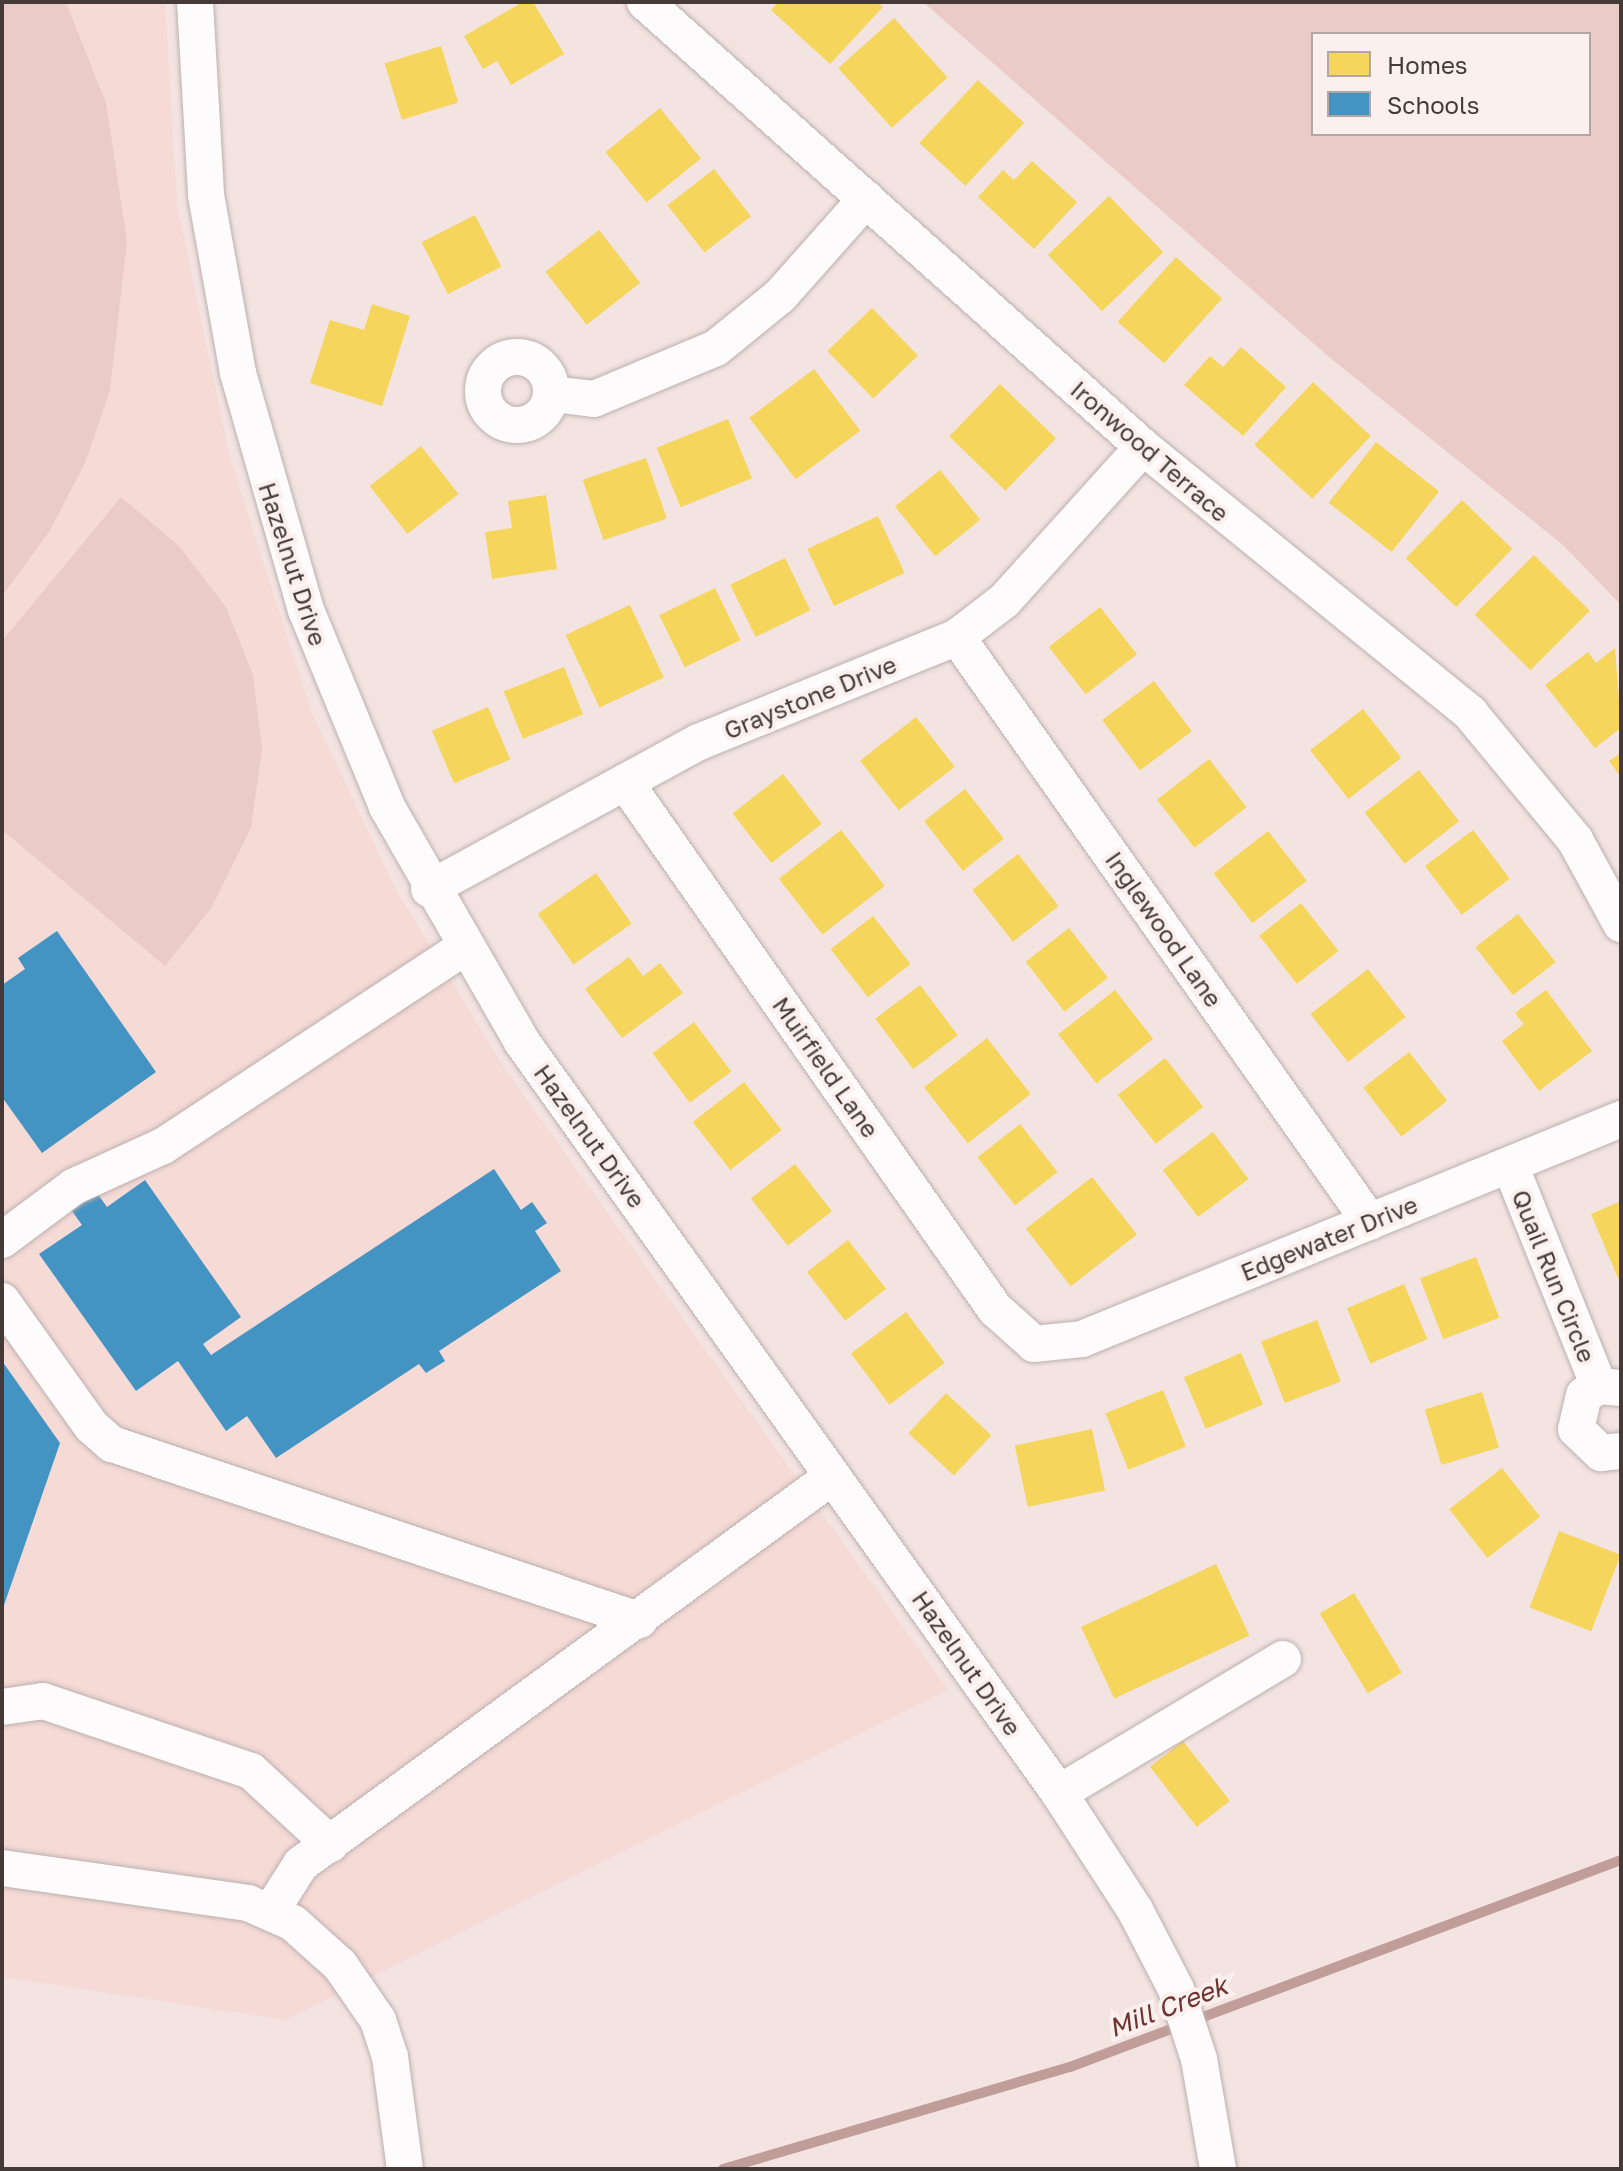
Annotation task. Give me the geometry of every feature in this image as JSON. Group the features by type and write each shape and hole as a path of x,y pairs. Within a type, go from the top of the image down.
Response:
{"street":[{"name":"Hazelnut Drive","path":"204,2 206,195 262,468 331,679 429,889 463,948 1059,1793 1176,1989 1199,2059 1218,2169"},
{"name":"Ironwood Terrace","path":"645,2 1143,447 1470,713 1575,840 1621,924"},
{"path":"552,394 594,399 716,348 780,296 866,199"},
{"name":"Graystone Drive","path":"429,889 733,727 957,637 1004,601 1143,447"},
{"name":"Inglewood Lane","path":"957,637 1370,1222"},
{"name":"Muirfield Lane","path":"625,782 995,1309 1034,1344"},
{"path":"2,1240 73,1187 163,1146 463,948"},
{"name":"Edgewater Drive","path":"1034,1344 1082,1339 1621,1119"},
{"name":"Quail Run Circle","path":"1510,1165 1610,1387 1584,1395 1576,1429 1601,1453 1621,1451"},
{"path":"2,1301 91,1426 112,1444 639,1620"},
{"path":"271,1911 288,1877 330,1844 833,1476"},
{"path":"1059,1793 1283,1659"},
{"path":"2,1707 43,1701 251,1771 330,1844"},
{"path":"2,1868 271,1911 340,1965 378,2020 405,2169"}],"shaded area":[{"path":"2,2 165,2 177,204 230,458 311,711 396,890 504,1068 948,1690 286,2020 2,1977"},
{"path":"2,2 66,2 106,103 127,241 110,391 85,463 49,532 2,596"},
{"path":"923,2 1621,2 1621,605 1563,545 1329,357"},
{"path":"121,497 179,546 226,607 253,675 262,749 251,828 212,907 165,966 2,830 2,641"}],"building: Homes":[{"path":"523,2 533,2 564,54 511,85 497,61 483,69 464,36"},
{"path":"778,2 877,2 883,7 830,64 771,10"},
{"path":"894,18 948,77 892,128 838,68"},
{"path":"441,46 458,102 402,120 385,63"},
{"path":"978,80 1024,123 965,186 919,143"},
{"path":"660,108 701,159 647,203 606,152"},
{"path":"1032,161 1077,202 1034,249 978,197 1003,170 1014,180"},
{"path":"714,169 751,216 704,253 668,205"},
{"path":"1109,196 1163,252 1102,311 1048,255"},
{"path":"475,215 501,267 448,294 422,242"},
{"path":"599,230 640,283 587,325 545,272"},
{"path":"1176,257 1222,298 1164,363 1118,322"},
{"path":"372,304 410,316 382,406 310,383 330,320 364,330"},
{"path":"872,308 918,355 873,399 827,351"},
{"path":"1241,347 1286,387 1243,436 1184,385 1210,356 1223,367"},
{"path":"814,369 860,430 796,479 749,418"},
{"path":"1313,382 1371,436 1312,499 1254,445"},
{"path":"1000,384 1056,438 1005,491 949,437"},
{"path":"728,419 752,478 681,507 657,448"},
{"path":"1376,442 1439,491 1392,552 1329,503"},
{"path":"421,446 459,494 407,534 370,486"},
{"path":"646,458 667,519 603,540 583,480"},
{"path":"940,470 980,520 935,556 895,507"},
{"path":"546,495 557,569 492,579 485,532 512,528 508,501"},
{"path":"1462,500 1512,549 1456,607 1406,558"},
{"path":"878,516 905,573 834,606 807,549"},
{"path":"1534,555 1590,611 1530,670 1475,614"},
{"path":"785,558 810,610 756,637 730,585"},
{"path":"715,588 740,640 685,667 659,615"},
{"path":"630,605 664,678 599,708 566,635"},
{"path":"1100,607 1137,654 1086,694 1049,647"},
{"path":"1615,648 1621,728 1595,748 1545,685 1588,652 1596,663"},
{"path":"564,667 583,714 523,739 504,691"},
{"path":"1154,681 1192,731 1140,770 1102,720"},
{"path":"488,707 510,759 454,783 432,731"},
{"path":"1363,709 1401,758 1348,799 1310,750"},
{"path":"916,717 955,767 899,810 860,761"},
{"path":"1621,753 1621,777 1609,761"},
{"path":"1209,759 1247,807 1195,848 1157,800"},
{"path":"1419,770 1459,821 1405,864 1365,812"},
{"path":"783,774 822,824 771,863 733,813"},
{"path":"965,789 1004,839 963,871 924,821"},
{"path":"841,830 885,886 822,935 779,879"},
{"path":"1473,830 1510,879 1462,915 1425,866"},
{"path":"1268,831 1307,881 1252,923 1214,873"},
{"path":"1018,854 1059,906 1013,942 972,890"},
{"path":"596,873 632,924 573,965 538,914"},
{"path":"1301,903 1339,951 1297,984 1259,936"},
{"path":"1518,914 1556,962 1513,995 1475,947"},
{"path":"873,916 911,964 868,997 830,949"},
{"path":"1069,928 1108,978 1064,1012 1026,962"},
{"path":"629,957 643,976 660,963 683,993 622,1038 585,989"},
{"path":"1368,969 1406,1017 1348,1062 1310,1014"},
{"path":"920,985 958,1035 913,1069 875,1019"},
{"path":"1115,990 1153,1039 1096,1083 1058,1034"},
{"path":"1546,990 1592,1051 1539,1091 1502,1041 1524,1024 1515,1013"},
{"path":"694,1022 731,1072 690,1103 652,1053"},
{"path":"987,1038 1031,1094 968,1143 924,1087"},
{"path":"1409,1052 1447,1101 1401,1137 1363,1088"},
{"path":"1165,1058 1203,1107 1156,1144 1118,1095"},
{"path":"744,1082 782,1130 730,1170 693,1122"},
{"path":"1020,1124 1058,1172 1015,1205 977,1157"},
{"path":"1213,1132 1249,1179 1198,1217 1163,1170"},
{"path":"795,1164 832,1211 788,1246 751,1198"},
{"path":"1092,1177 1137,1235 1071,1286 1026,1229"},
{"path":"1621,1201 1621,1277 1618,1278 1591,1214"},
{"path":"848,1240 886,1289 845,1321 807,1272"},
{"path":"1476,1257 1499,1318 1443,1339 1420,1279"},
{"path":"1404,1284 1427,1339 1370,1363 1347,1308"},
{"path":"906,1312 945,1363 889,1405 851,1354"},
{"path":"1317,1320 1341,1382 1285,1403 1261,1342"},
{"path":"1241,1353 1263,1405 1206,1429 1184,1377"},
{"path":"1163,1390 1186,1447 1128,1470 1106,1413"},
{"path":"1482,1392 1499,1447 1442,1465 1425,1410"},
{"path":"946,1393 991,1435 954,1476 908,1433"},
{"path":"1092,1429 1105,1491 1028,1507 1015,1445"},
{"path":"1502,1468 1540,1517 1487,1558 1449,1509"},
{"path":"1559,1531 1621,1555 1591,1631 1530,1608"},
{"path":"1216,1564 1249,1636 1114,1699 1081,1627"},
{"path":"1354,1593 1402,1673 1368,1693 1320,1614"},
{"path":"1183,1741 1230,1801 1197,1827 1150,1767"}],"building: Schools":[{"path":"57,931 156,1072 42,1153 2,1097 2,985 25,969 18,958"},
{"path":"494,1169 521,1210 532,1202 547,1223 535,1231 561,1271 439,1351 445,1361 426,1373 419,1364 276,1458 247,1416 226,1431 178,1361 136,1391 39,1254 82,1225 72,1211 97,1193 107,1207 145,1180 241,1317 203,1344 211,1355"},
{"path":"2,1361 60,1443 2,1611"}],"waterway":[{"name":"Mill Creek","path":"723,2169 1070,2067 1621,1860"}]}
